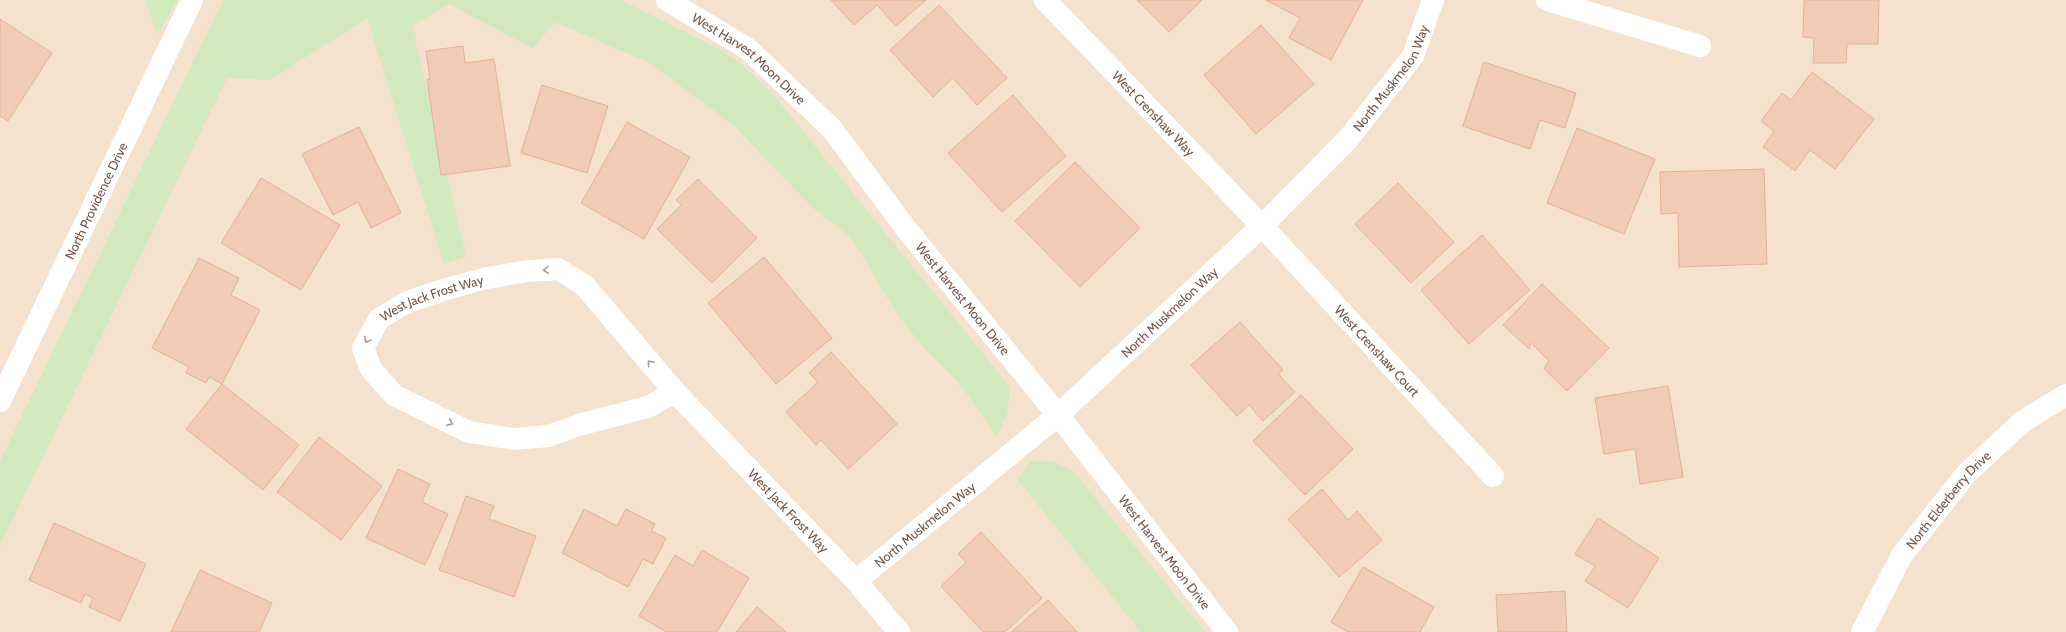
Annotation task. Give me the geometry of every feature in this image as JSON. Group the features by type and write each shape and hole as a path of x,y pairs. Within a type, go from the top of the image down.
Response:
{"street":[{"name":"North Providence Drive","path":"0,401 192,0"},
{"name":"West Harvest Moon Drive","path":"667,0 748,48 832,130 907,230 1058,415 1228,632"},
{"name":"West Crenshaw Way","path":"1045,0 1262,226"},
{"name":"North Muskmelon Way","path":"856,582 1058,415 1262,226 1348,139 1413,56 1433,0"},
{"path":"1547,0 1700,46"},
{"name":"West Crenshaw Court","path":"1262,226 1493,476"},
{"name":"West Jack Frost Way","path":"675,392 648,407 582,424 548,436 514,439 469,432 394,395 371,369 362,348 379,320 405,304 446,289 487,278 528,271 558,269 584,285 675,392 856,582 899,632"},
{"name":"North Elderberry Drive","path":"1862,632 1902,555 1967,473 2022,422 2066,395"}],"shaded area":[{"path":"0,0 2066,0 2066,632 0,632"}],"green space":[{"path":"146,0 178,0 157,35"},
{"path":"223,0 620,0 710,44 739,62 772,93 1010,387 1007,415 997,436 959,383 926,350 900,318 880,287 862,253 846,233 814,209 733,125 650,63 555,22 533,48 449,4 412,26 466,256 444,264 367,18 270,80 227,78 0,545 0,461"},
{"path":"1030,461 1053,462 1073,471 1205,632 1141,632 1017,479"}],"building":[{"path":"831,0 926,0 896,26 877,5 854,25"},
{"path":"1137,0 1202,0 1169,32"},
{"path":"1266,0 1363,0 1331,60 1289,38 1300,18"},
{"path":"1804,0 1879,0 1878,44 1847,44 1846,63 1813,63 1814,38 1803,37"},
{"path":"939,5 1007,78 977,105 953,78 933,97 890,50"},
{"path":"0,19 52,53 8,121 0,116"},
{"path":"1261,25 1314,84 1256,134 1204,75"},
{"path":"463,46 465,63 494,59 510,166 441,175 427,79 430,79 426,51"},
{"path":"1484,62 1576,93 1565,128 1540,120 1530,149 1463,126"},
{"path":"1812,72 1874,119 1835,169 1810,150 1795,171 1763,147 1774,131 1761,121 1782,93 1791,100"},
{"path":"542,85 608,106 587,173 521,153"},
{"path":"1013,95 1066,156 1002,212 948,153"},
{"path":"627,122 690,157 644,239 581,203"},
{"path":"359,127 401,213 371,228 358,202 333,215 302,154"},
{"path":"1577,128 1655,159 1624,234 1547,203"},
{"path":"1075,162 1140,228 1080,287 1015,221"},
{"path":"1764,169 1767,264 1679,267 1678,213 1661,214 1660,172"},
{"path":"261,178 340,225 301,290 221,243"},
{"path":"698,179 757,238 712,283 657,229 681,205 676,200"},
{"path":"1398,183 1454,242 1411,283 1355,224"},
{"path":"1482,235 1530,290 1469,344 1421,290"},
{"path":"764,257 832,338 776,384 708,303"},
{"path":"199,258 239,278 231,295 260,310 222,384 209,377 206,383 186,373 189,367 152,348"},
{"path":"1542,284 1609,348 1567,391 1544,369 1549,361 1531,343 1529,349 1503,325"},
{"path":"1240,322 1283,370 1278,374 1295,392 1263,421 1249,405 1237,416 1191,365"},
{"path":"831,352 897,424 848,469 821,440 816,445 786,412 818,382 809,373"},
{"path":"222,384 299,445 263,490 186,429"},
{"path":"1668,386 1683,477 1640,484 1635,449 1604,454 1595,398"},
{"path":"1301,395 1353,449 1305,495 1253,441"},
{"path":"319,437 382,486 341,540 277,492"},
{"path":"398,469 430,484 422,502 448,514 425,565 366,538"},
{"path":"1322,489 1348,520 1357,511 1382,540 1339,577 1288,519"},
{"path":"466,496 494,506 489,519 536,536 514,597 439,570"},
{"path":"584,509 617,526 626,509 655,524 651,531 666,538 653,564 643,559 628,587 562,553"},
{"path":"1598,518 1659,558 1628,608 1585,581 1595,566 1575,554"},
{"path":"54,523 146,564 120,621 89,607 93,598 85,594 81,603 29,580"},
{"path":"981,532 1042,598 1005,632 983,632 941,586 966,562 958,554"},
{"path":"702,550 749,578 717,632 666,632 639,616 675,555 693,566"},
{"path":"1363,567 1434,607 1420,632 1348,632 1331,622"},
{"path":"200,570 272,603 259,632 171,632"},
{"path":"1565,591 1567,632 1498,632 1496,595"},
{"path":"1048,600 1077,632 1011,632"},
{"path":"757,607 786,632 736,632"}]}
